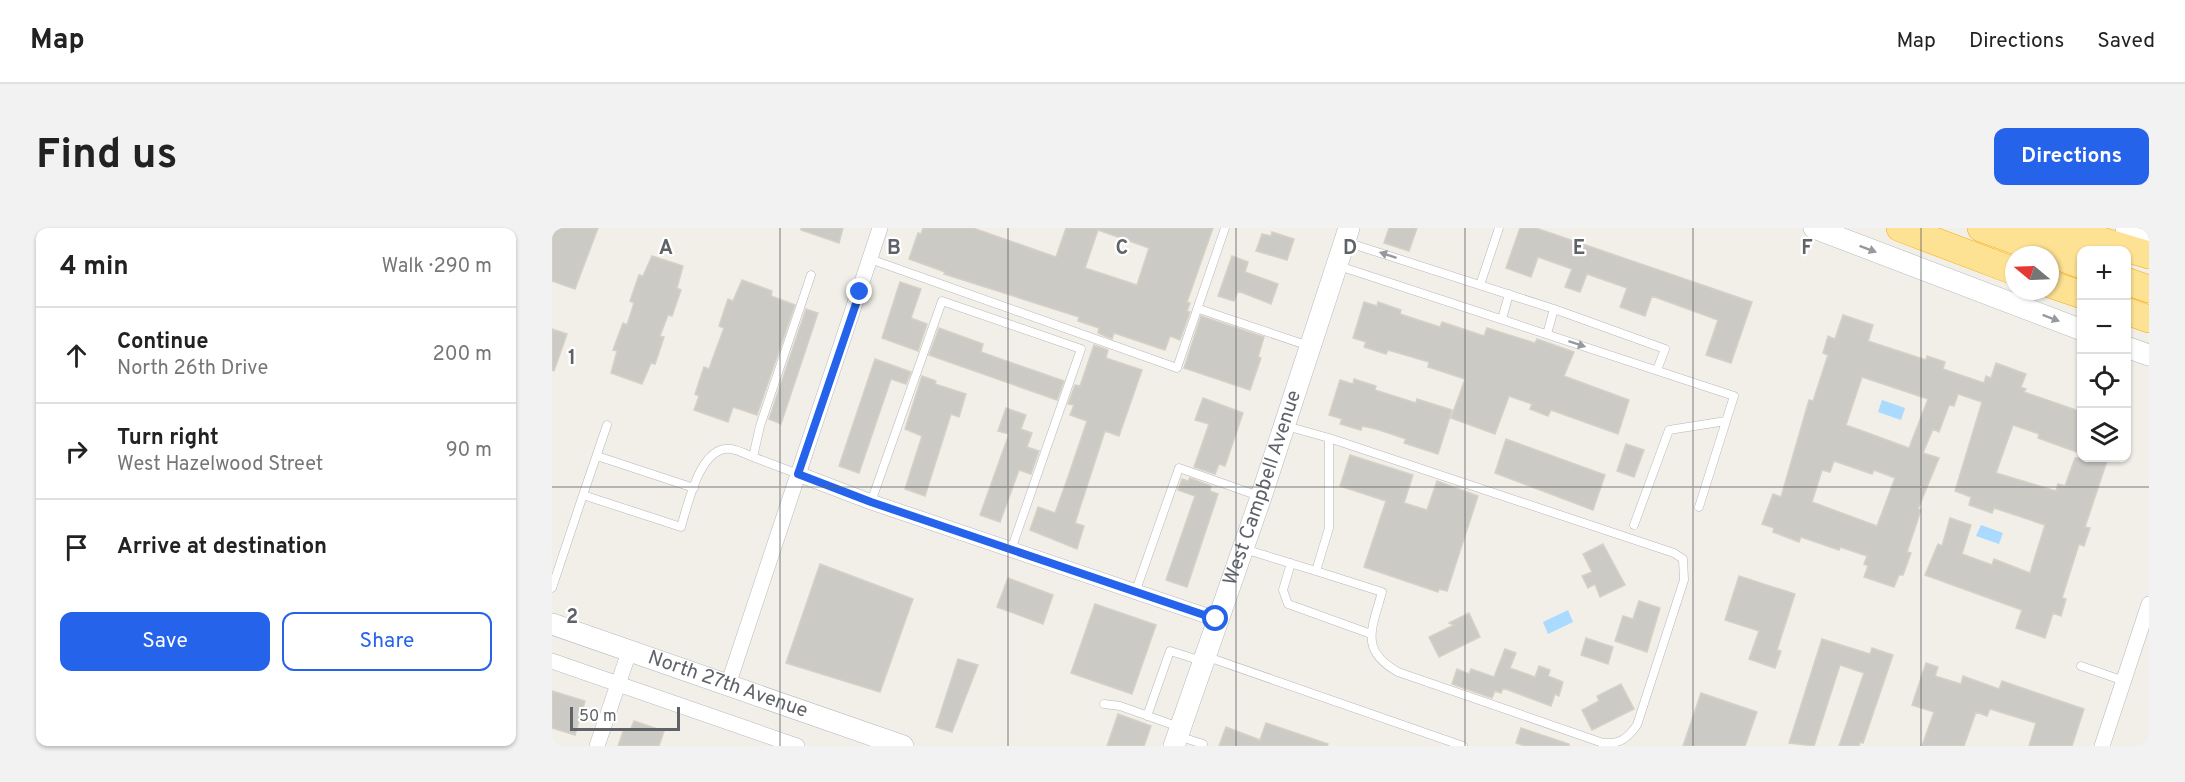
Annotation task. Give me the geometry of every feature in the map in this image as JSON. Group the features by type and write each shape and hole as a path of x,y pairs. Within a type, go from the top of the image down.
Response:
{"highway":[{"path":"1900,228 2005,268"},
{"path":"1943,228 2005,251"},
{"path":"1981,228 2077,263"},
{"path":"2026,228 2077,246"},
{"path":"2031,228 2102,241 2149,255"},
{"path":"2131,266 2149,273"},
{"path":"2059,270 2077,277"},
{"path":"2131,282 2149,289"},
{"path":"2059,287 2077,293"},
{"path":"2131,296 2149,303"},
{"path":"2131,312 2149,319"}],"main road":[{"path":"1814,228 2077,328"},
{"path":"2126,228 2149,236"},
{"name":"West Campbell Avenue","path":"1177,736 1216,619 1261,496 1347,235"},
{"path":"2131,348 2149,355"},
{"name":"North 27th Avenue","path":"552,624 903,746"}],"street":[{"path":"728,685 880,228"},
{"path":"798,474 871,502 1216,619"},
{"path":"2102,746 2149,604"},
{"path":"597,746 629,652"},
{"name":"North 27th Avenue","path":"552,661 796,746"}],"lane":[{"path":"870,259 1177,368 1225,228"},
{"path":"1480,285 1499,228"},
{"path":"1347,235 1430,269 1554,309 1665,349 1657,370"},
{"path":"1337,266 1734,396 1699,507"},
{"path":"753,457 760,426 811,276"},
{"path":"1502,320 1509,294"},
{"path":"871,502 942,301 1081,349 1011,550"},
{"path":"1199,309 1310,346"},
{"path":"1547,334 1554,309"},
{"path":"1634,525 1669,430 1726,421"},
{"path":"552,588 608,425"},
{"path":"1242,549 1382,592 1371,634 1371,646 1377,656 1398,672 1603,743 1621,742 1637,725 1684,580 1683,559 1674,553 1284,425"},
{"path":"1316,571 1329,528 1329,438"},
{"path":"583,495 681,527 702,467 712,453 729,449 798,474"},
{"path":"597,456 694,488"},
{"path":"1136,593 1179,468 1261,496"},
{"path":"1291,563 1283,590 1288,604 1371,634"},
{"path":"1147,716 1170,651 1203,658 1463,746"},
{"path":"2081,666 2124,681"},
{"path":"1104,704 1120,706 1147,716 1177,736 1203,744 1202,746"}],"water":[{"path":"1882,400 1905,408 1901,420 1878,412"},
{"path":"1981,525 2003,533 1999,544 1976,536"},
{"path":"1568,610 1573,622 1548,634 1543,622"}],"building":[{"path":"552,228 598,228 575,289 552,281"},
{"path":"801,228 843,228 839,243 801,230"},
{"path":"923,228 973,228 1056,257 1066,228 1213,228 1187,302 1190,303 1187,311 1190,312 1180,340 1170,336 1165,350 1114,333 1112,339 1098,333 1099,328 1078,321 1079,317 944,274 945,272 909,259 918,233 921,234","holes":["1098,230 1149,248 1137,285 1085,268"]},
{"path":"1389,228 1417,228 1409,251 1384,243"},
{"path":"1520,228 1536,228 1752,302 1731,363 1706,355 1718,320 1652,296 1645,316 1620,307 1627,288 1587,274 1580,292 1565,287 1572,269 1538,257 1531,277 1506,268"},
{"path":"1272,232 1294,239 1287,260 1256,251 1262,234 1271,236"},
{"path":"652,256 683,266 677,288 681,290 672,316 668,315 660,336 664,337 655,364 651,363 642,384 611,373 617,351 613,350 623,323 627,325 634,303 630,301 639,275 643,276"},
{"path":"1232,256 1248,262 1245,272 1278,284 1271,304 1238,291 1234,301 1218,296"},
{"path":"742,280 772,291 771,296 795,305 757,415 733,407 728,422 694,410 699,396 695,394 704,367 709,369 724,328 719,326 728,299 733,301"},
{"path":"900,282 921,289 911,318 927,324 918,351 882,338"},
{"path":"1364,302 1377,306 1378,302 1401,310 1400,314 1440,327 1442,322 1484,336 1487,328 1535,343 1537,339 1574,352 1564,376 1629,400 1618,434 1551,410 1548,416 1530,409 1532,404 1509,396 1495,434 1451,418 1465,379 1428,367 1429,362 1388,350 1386,354 1364,347 1366,342 1353,338"},
{"path":"806,309 818,313 781,424 769,419"},
{"path":"1843,315 1873,325 1868,341 1926,360 1927,356 1945,362 1943,369 1984,383 1986,376 1991,378 1996,363 2026,374 2021,387 2026,389 2024,392 2077,410 2077,452 2038,438 2039,434 2013,425 1996,473 2056,491 2058,484 2065,486 2075,458 2077,462 2107,462 2085,527 2090,528 2084,546 2079,544 2062,598 2066,599 2061,616 2053,613 2045,638 2016,628 2022,610 1925,575 1938,544 1942,546 1950,518 1971,525 1962,554 1992,565 1994,559 2030,573 2045,525 1994,508 1992,513 1969,505 1971,497 1955,491 1982,402 1958,394 1954,406 1949,405 1939,432 1933,429 1923,453 1939,458 1918,509 1921,510 1907,552 1911,553 1903,575 1899,575 1894,587 1864,577 1868,566 1864,564 1867,556 1840,547 1839,550 1801,537 1799,542 1773,532 1774,528 1762,524 1773,494 1781,497 1809,400 1813,401 1828,355 1823,353 1828,336 1835,339","holes":["1862,377 1928,399 1909,448 1846,425","1834,461 1872,474 1874,470 1895,478 1877,526 1812,502 1822,470 1830,472"]},
{"path":"1201,316 1264,337 1258,357 1261,358 1250,390 1184,368"},
{"path":"939,328 983,344 981,352 1064,381 1057,400 929,355"},
{"path":"552,329 567,334 554,371 552,370"},
{"path":"1094,345 1108,350 1106,358 1142,370 1119,436 1105,431 1075,523 1084,526 1077,549 1030,530 1038,507 1055,513 1068,477 1087,421 1070,415 1074,405 1068,404 1075,385 1080,386"},
{"path":"875,359 911,372 906,384 891,379 859,473 839,466"},
{"path":"922,376 936,381 935,384 966,394 959,417 951,414 925,496 905,489 922,436 905,429"},
{"path":"1354,379 1376,386 1375,390 1416,403 1417,399 1452,410 1438,454 1404,443 1406,439 1376,429 1362,426 1361,430 1340,424 1342,419 1329,415 1340,380 1353,384"},
{"path":"1203,398 1243,413 1225,466 1219,464 1215,474 1194,467 1209,424 1195,420"},
{"path":"1006,408 1026,415 1021,429 1032,433 1027,447 1039,451 1031,474 1019,470 1000,522 980,515 1009,434 998,431"},
{"path":"1506,439 1605,475 1593,510 1495,473"},
{"path":"1626,444 1644,450 1634,477 1617,471"},
{"path":"1350,455 1413,475 1404,503 1427,510 1437,481 1478,496 1447,591 1439,589 1438,592 1364,567 1386,501 1340,486"},
{"path":"1190,478 1211,486 1210,491 1218,494 1187,587 1166,580 1195,496 1178,490 1182,479 1188,481"},
{"path":"1603,544 1625,585 1600,597 1595,584 1588,588 1582,576 1592,572 1583,554"},
{"path":"820,564 913,599 880,692 786,663"},
{"path":"1739,576 1795,594 1777,650 1781,651 1775,668 1749,659 1759,631 1725,620"},
{"path":"1008,578 1053,595 1043,624 997,607"},
{"path":"1639,601 1660,608 1647,652 1615,641 1623,616 1633,619"},
{"path":"1095,604 1156,625 1132,694 1071,673"},
{"path":"1469,613 1480,637 1439,657 1429,637 1454,625 1449,623"},
{"path":"1586,638 1613,647 1608,664 1581,655"},
{"path":"1822,639 1870,654 1872,648 1893,655 1863,743 1860,742 1859,746 1839,746 1864,673 1840,665 1814,746 1789,743"},
{"path":"1505,649 1516,653 1510,668 1535,677 1539,666 1550,670 1548,676 1563,682 1559,696 1555,694 1551,706 1503,688 1501,693 1495,691 1492,698 1452,684 1457,669 1469,674 1471,669 1494,677"},
{"path":"958,659 978,665 952,732 936,727"},
{"path":"1926,663 1938,667 1935,676 1961,684 1963,676 1999,689 2002,681 2084,709 2072,746 2029,746 2036,723 1990,709 1987,716 1976,712 1964,746 1922,746 1934,712 1912,705"},
{"path":"1621,684 1634,709 1592,730 1582,710 1599,701 1597,696"},
{"path":"552,691 585,701 575,735 552,728"},
{"path":"1701,693 1757,712 1745,746 1683,746"},
{"path":"1118,714 1151,726 1144,746 1107,746"},
{"path":"634,721 664,731 659,746 618,746 624,729 630,731"},
{"path":"1266,723 1328,744 1327,746 1219,746 1226,727 1260,740"},
{"path":"1521,728 1569,744 1569,746 1525,746 1516,743"}],"route":[{"path":"860,292 798,474 871,502 1216,619"}]}
